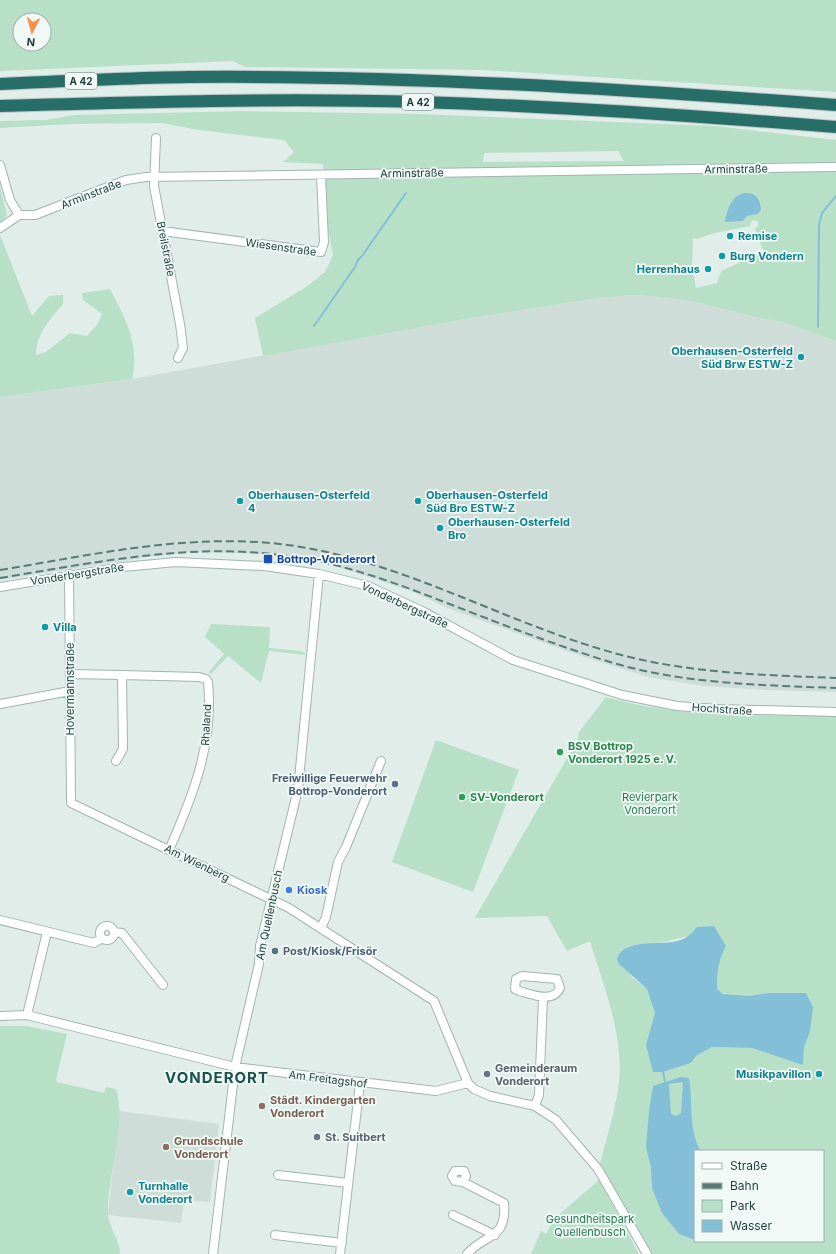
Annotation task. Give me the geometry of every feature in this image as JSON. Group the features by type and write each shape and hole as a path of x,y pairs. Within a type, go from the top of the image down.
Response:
{"highway":[{"name":"A 42","path":"0,84 189,77 420,81 611,90 836,105"},
{"name":"A 42","path":"0,106 189,101 420,102 610,111 836,127"}],"street":[{"name":"Breilstraße","path":"156,138 154,177 183,348 178,358"},
{"path":"0,165 10,200 19,215 0,228"},
{"name":"Arminstraße","path":"19,215 35,215 126,180 154,177 836,167"},
{"name":"Wiesenstraße","path":"162,231 321,252 324,242 321,174"},
{"name":"Vonderbergstraße","path":"0,587 69,574 176,562 247,564 319,574 368,586 424,612 513,660 609,690"},
{"name":"Hovermannstraße","path":"69,574 71,803"},
{"name":"Am Quellenbusch","path":"213,1254 235,1067 259,964 260,946 298,789 319,574"},
{"name":"Rhaland","path":"70,674 199,677 206,679 208,682 206,745 198,780 190,804 169,850"},
{"path":"116,761 123,749 122,675"},
{"name":"Hochstraße","path":"609,690 636,698 677,706 759,711 836,712"},
{"path":"0,704 70,691"},
{"path":"321,928 326,917 338,862 346,847 381,762"},
{"name":"Am Wienberg","path":"71,803 271,899 321,928 434,1001 468,1083"},
{"path":"0,920 94,943 102,938 106,940 110,939 114,932 122,933 163,984"},
{"path":"27,1015 48,932"},
{"path":"522,976 557,979 560,985 558,991 543,998 515,989 516,979 522,976"},
{"path":"535,1106 539,1095 543,998"},
{"name":"Am Freitagshof","path":"0,1016 27,1015 235,1067 436,1092 468,1083"},
{"path":"340,1254 360,1082"},
{"path":"468,1083 474,1090 490,1096 535,1106 556,1120 598,1169 647,1254"},
{"path":"278,1175 348,1183"},
{"path":"464,1182 504,1203 505,1215 502,1224 494,1236 470,1250 467,1254"},
{"path":"453,1215 494,1236"},
{"path":"276,1235 342,1243"}],"shaded area":[{"path":"632,295 663,297 695,302 759,318 783,322 836,341 836,692 703,686 648,677 578,655 447,608 411,591 326,563 273,554 190,552 154,556 0,580 0,397 132,379 465,319 599,298"},
{"name":"Grundschule Vonderort","path":"119,1111 219,1124 210,1202 184,1200 181,1223 108,1215"}],"green space":[{"path":"0,0 836,0 836,92 484,70 245,67 233,61 0,71"},
{"path":"244,111 416,114 715,126 836,140 836,341 783,322 759,318 695,302 663,297 632,295 599,298 465,319 263,356 255,318 306,287 325,272 333,255 327,224 323,164 283,162 294,152 284,140 199,130 161,123 70,124 0,128 0,121 46,120 74,115","holes":["618,151 624,161 483,162 484,153","754,220 758,222 758,226 755,229 762,248 767,253 763,257 758,254 721,271 717,283 696,288 692,267 693,238 697,239 715,233 750,226 751,222"]},
{"path":"0,187 7,215 0,224"},
{"path":"0,235 32,316 49,296 63,295 63,304 49,321 38,340 36,355 46,352 70,333 87,336 97,325 102,314 83,300 82,293 110,289 126,322 133,344 134,367 132,379 0,397"},
{"path":"211,624 270,627 269,648 301,651 305,653 305,655 269,651 261,683 228,656 211,674 209,672 224,654 205,637"},
{"name":"Revierpark Vonderort","path":"606,697 662,709 691,712 778,716 836,715 836,1254 651,1254 600,1164 612,1118 618,1090 620,1071 619,1052 612,1014 590,941 567,951 547,916 475,918 577,741 579,732","holes":["688,936 726,946 718,967 717,989 722,993 735,996 768,993 810,1032 804,1047 803,1064 752,1048 712,1047 696,1056 691,1063 663,1072 653,1072 655,1013 647,989 631,976 628,946 639,944 656,944"]},
{"name":"SV-Vonderort","path":"436,740 519,770 473,892 392,862"},
{"path":"0,1026 26,1026 67,1034 56,1080 57,1082 104,1093 106,1087 116,1089 119,1103 118,1134 110,1183 108,1213 120,1254 0,1254"},
{"name":"Gesundheitspark Quellenbusch","path":"599,1180 639,1254 531,1254 541,1231 546,1234 554,1219"}],"water":[{"path":"745,193 755,195 757,197 761,210 757,214 747,216 743,221 725,222 727,212 733,200 740,194"},
{"path":"714,926 726,946 718,967 717,978 717,989 723,994 748,996 768,993 806,993 813,1007 810,1032 804,1047 803,1065 752,1048 712,1047 696,1056 691,1063 663,1072 653,1072 646,1045 655,1013 647,989 619,964 617,959 622,951 630,947 639,944 680,940 689,935 697,927"},
{"path":"681,1077 689,1078 694,1134 700,1150 694,1150 694,1240 679,1234 662,1213 652,1188 651,1167 646,1147 653,1086","holes":["683,1082 681,1113 676,1116 671,1114 669,1084"]}],"waterway":[{"path":"314,326 355,267 358,260 406,193"},
{"path":"818,327 819,225 822,213 836,196"},
{"path":"663,1072 665,1081"}],"railway":[{"path":"0,570 147,546 221,541 258,542 295,546 336,554 416,579 534,626 614,653 641,660 724,672 836,678"},
{"path":"0,578 110,560 184,552 221,551 295,557 315,560 372,576 548,641 610,662 638,669 665,675 722,682 836,688"}],"place":[{"name":"Remise","path":"730,236"},
{"name":"Burg Vondern","path":"722,256"},
{"name":"Herrenhaus","path":"708,269"},
{"name":"Oberhausen-Osterfeld Süd Brw ESTW-Z","path":"801,357"},
{"name":"Oberhausen-Osterfeld 4","path":"240,501"},
{"name":"Oberhausen-Osterfeld Süd Bro ESTW-Z","path":"418,501"},
{"name":"Oberhausen-Osterfeld Bro","path":"440,528"},
{"name":"Bottrop-Vonderort","path":"268,559"},
{"name":"Villa","path":"45,627"},
{"name":"BSV Bottrop Vonderort 1925 e. V.","path":"560,752"},
{"name":"Freiwillige Feuerwehr Bottrop-Vonderort","path":"395,784"},
{"name":"SV-Vonderort","path":"462,797"},
{"name":"Kiosk","path":"289,890"},
{"name":"Post/Kiosk/Frisör","path":"275,951"},
{"name":"Gemeinderaum Vonderort","path":"487,1074"},
{"name":"Musikpavillon","path":"819,1074"},
{"name":"Städt. Kindergarten Vonderort","path":"262,1106"},
{"name":"St. Suitbert","path":"317,1137"},
{"name":"Grundschule Vonderort","path":"166,1147"},
{"name":"Turnhalle Vonderort","path":"130,1192"}],"district":[{"name":"VONDERORT","path":"217,1078"}]}
